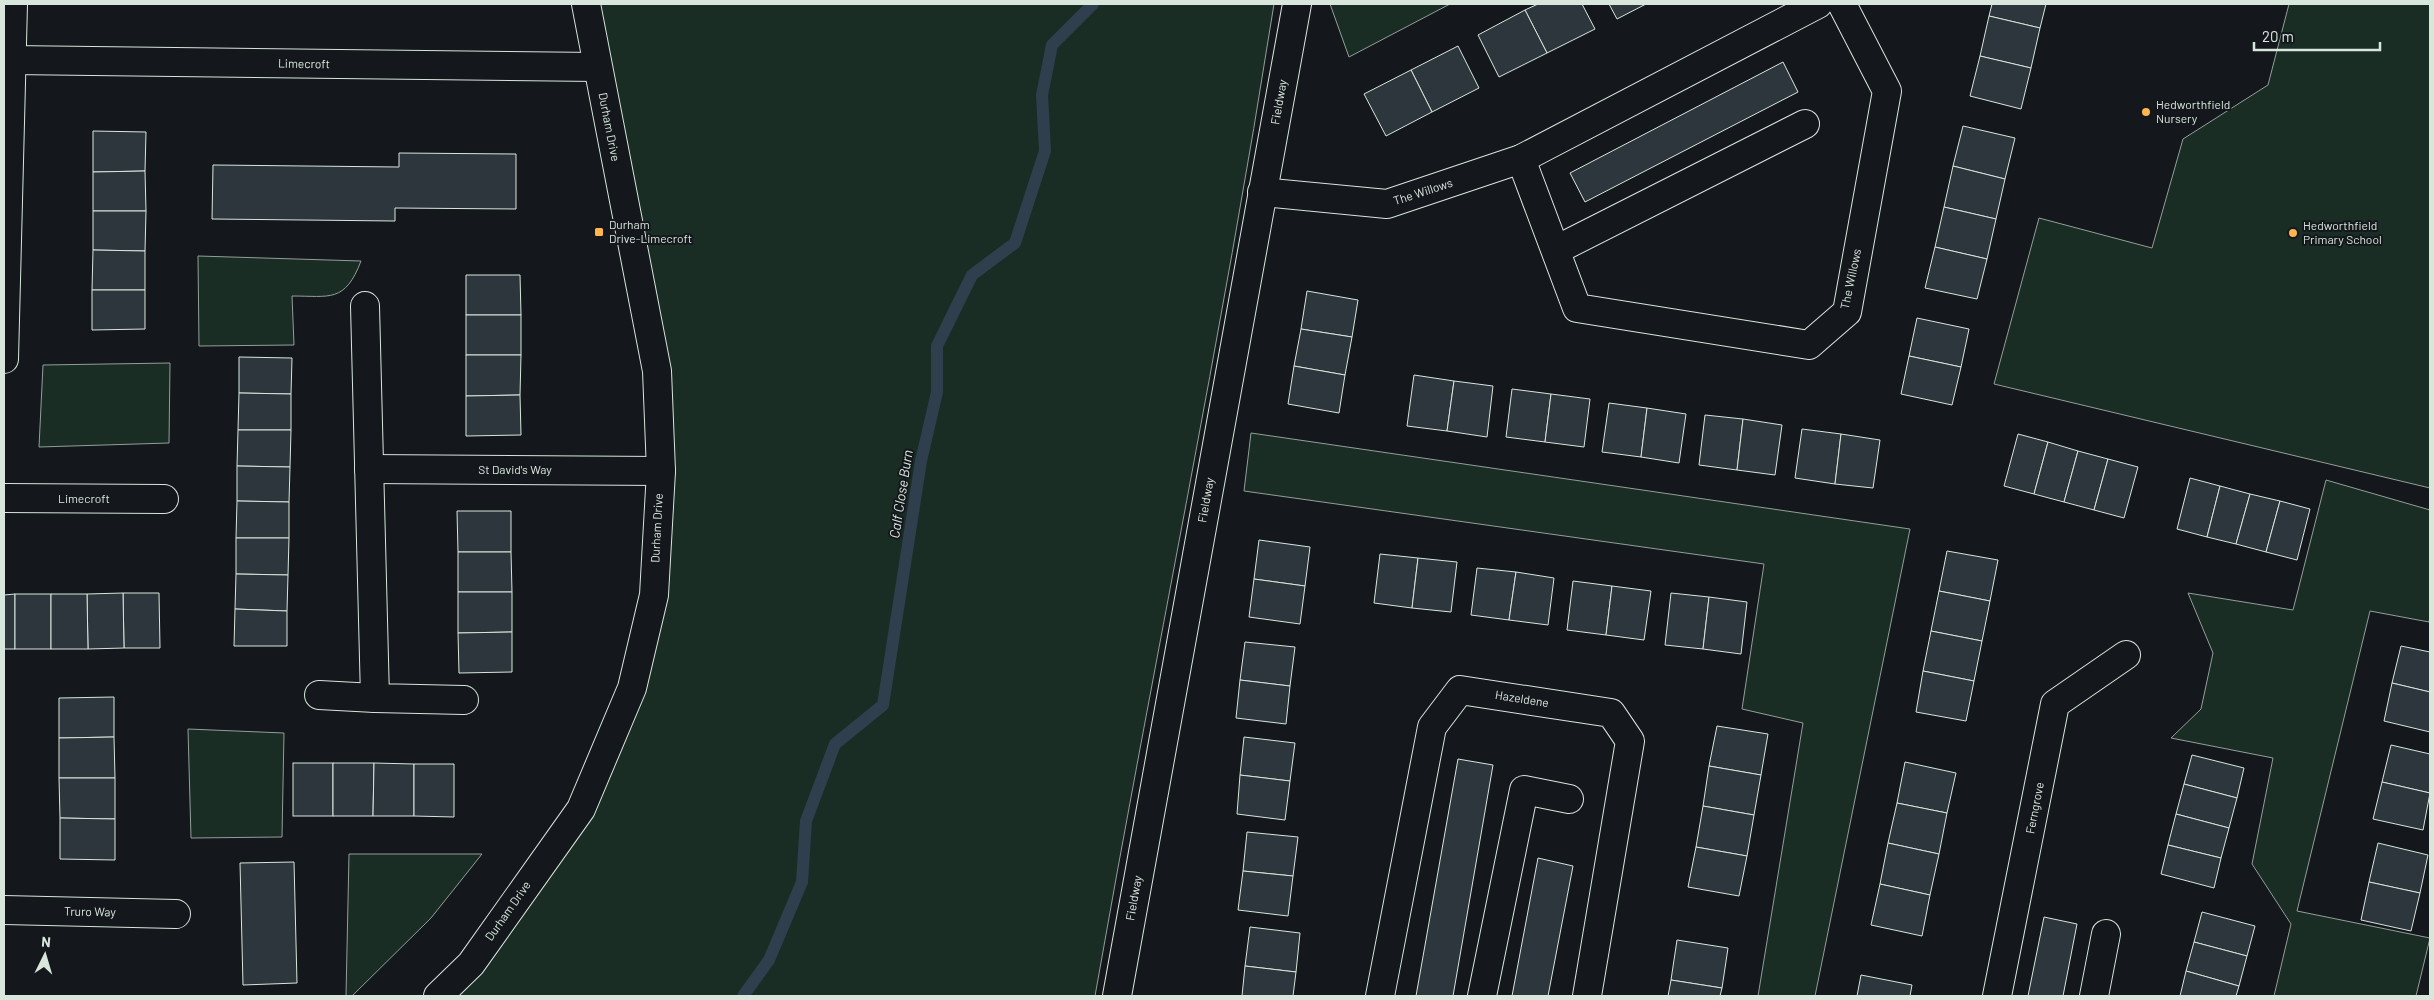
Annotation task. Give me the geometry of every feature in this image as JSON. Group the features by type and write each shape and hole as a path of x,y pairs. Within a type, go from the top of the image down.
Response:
{"street":[{"path":"4,359 13,4"},
{"name":"Durham Drive","path":"438,996 471,964 581,809 632,688 654,595 661,471 657,371 586,4"},
{"name":"Fieldway","path":"1117,996 1297,4"},
{"name":"The Willows","path":"1262,192 1387,204 1521,159 1818,4"},
{"name":"The Willows","path":"1521,159 1578,308 1809,345 1847,312 1887,91 1842,4"},
{"name":"Limecroft","path":"11,60 597,67"},
{"path":"1556,250 1804,124"},
{"path":"365,306 375,698"},
{"name":"St David's Way","path":"369,469 661,471"},
{"name":"Limecroft","path":"4,498 164,499"},
{"name":"Ferngrove","path":"1997,996 2055,704 2126,655"},
{"name":"Hazeldene","path":"1380,996 1432,727 1460,690 1610,713 1630,741 1587,996"},
{"path":"319,695 464,700"},
{"path":"1482,996 1524,790 1569,799"},
{"name":"Truro Way","path":"4,910 176,914"},
{"path":"2094,996 2106,934"}],"green space":[{"path":"586,4 1274,4 1210,376 1095,996 438,996 581,809 632,688 661,471"},
{"path":"1330,4 1450,4 1349,57"},
{"name":"Hedworthfield Primary School","path":"2289,4 2430,4 2430,488 1994,384 2039,218 2152,248 2183,139 2268,85"},
{"path":"198,256 361,261 355,275 342,291 326,296 292,296 294,345 199,346"},
{"path":"170,363 169,443 39,447 43,365"},
{"path":"1251,433 1910,529 1815,996 1758,996 1803,723 1742,709 1764,564 1244,491"},
{"path":"2326,480 2430,510 2430,617 2429,622 2370,611 2297,911 2430,938 2416,996 2274,996 2291,924 2252,864 2273,758 2171,738 2201,709 2213,653 2188,593 2293,610"},
{"path":"188,729 284,733 282,837 191,838"},
{"path":"349,854 482,854 431,918 352,996 346,996"}],"building":[{"path":"1538,4 1582,4 1595,29 1547,53 1525,10"},
{"path":"1609,4 1646,4 1617,19"},
{"path":"1992,4 2046,4 2040,28 1989,16"},
{"path":"1525,10 1547,53 1499,77 1478,35"},
{"path":"1989,16 2040,28 2031,68 1980,56"},
{"path":"1458,46 1479,88 1432,112 1411,70"},
{"path":"1980,56 2031,68 2021,109 1970,96"},
{"path":"1783,62 1798,92 1585,202 1570,173"},
{"path":"1411,70 1432,112 1386,136 1364,94"},
{"path":"1963,126 2015,138 2005,179 1953,166"},
{"path":"93,131 146,132 145,171 93,172"},
{"path":"399,153 516,154 516,209 395,208 395,221 212,219 213,165 399,167"},
{"path":"1953,166 2005,179 1996,219 1944,207"},
{"path":"145,171 146,211 93,211 93,172"},
{"path":"1944,207 1996,219 1987,259 1935,247"},
{"path":"93,211 146,211 145,251 93,250"},
{"path":"1935,247 1987,259 1977,299 1925,288"},
{"path":"93,250 145,251 145,290 92,290"},
{"path":"466,275 520,275 521,315 466,315"},
{"path":"92,290 145,290 145,329 92,330"},
{"path":"1307,291 1358,300 1352,337 1301,329"},
{"path":"466,315 521,315 521,355 466,355"},
{"path":"1917,318 1969,329 1961,367 1909,356"},
{"path":"1301,329 1352,337 1345,375 1294,366"},
{"path":"466,355 521,355 520,395 466,396"},
{"path":"1909,356 1961,367 1952,405 1901,394"},
{"path":"239,357 292,358 291,394 239,393"},
{"path":"1294,366 1345,375 1339,413 1288,404"},
{"path":"1414,375 1454,381 1447,431 1407,426"},
{"path":"1454,381 1493,386 1487,437 1447,431"},
{"path":"1512,389 1551,394 1545,442 1506,437"},
{"path":"239,393 291,394 291,430 238,430"},
{"path":"1551,394 1590,399 1584,447 1545,442"},
{"path":"520,395 521,435 466,436 466,396"},
{"path":"1609,403 1647,408 1641,457 1602,452"},
{"path":"1647,408 1686,414 1679,463 1641,457"},
{"path":"1705,415 1743,419 1737,470 1699,465"},
{"path":"1743,419 1782,425 1775,475 1737,470"},
{"path":"1802,429 1841,434 1835,484 1795,478"},
{"path":"238,430 291,430 290,467 237,466"},
{"path":"1841,434 1880,440 1873,488 1835,484"},
{"path":"2018,434 2048,442 2034,494 2004,486"},
{"path":"2048,442 2078,451 2064,502 2034,494"},
{"path":"2078,451 2108,459 2094,510 2064,502"},
{"path":"2108,459 2138,467 2124,518 2094,510"},
{"path":"237,466 290,467 289,502 237,501"},
{"path":"2190,478 2220,486 2207,537 2177,529"},
{"path":"2220,486 2250,494 2236,544 2207,537"},
{"path":"2250,494 2280,501 2266,552 2236,544"},
{"path":"237,501 289,502 289,538 236,538"},
{"path":"2280,501 2310,509 2297,560 2266,552"},
{"path":"457,511 511,511 511,552 458,552"},
{"path":"236,538 289,538 288,575 236,574"},
{"path":"1259,540 1310,547 1305,586 1254,579"},
{"path":"1947,551 1998,560 1990,601 1939,591"},
{"path":"458,552 511,552 512,592 458,592"},
{"path":"1380,554 1418,558 1412,608 1374,603"},
{"path":"1418,558 1457,562 1451,612 1412,608"},
{"path":"1477,568 1516,572 1509,620 1471,615"},
{"path":"1516,572 1554,578 1548,625 1509,620"},
{"path":"236,574 288,575 287,611 235,609"},
{"path":"1254,579 1305,586 1300,624 1249,617"},
{"path":"1573,581 1612,586 1606,635 1567,630"},
{"path":"1612,586 1651,591 1644,640 1606,635"},
{"path":"1939,591 1990,601 1982,641 1931,631"},
{"path":"458,592 512,592 512,632 458,633"},
{"path":"123,593 159,593 160,648 124,648"},
{"path":"123,593 124,648 88,649 87,594"},
{"path":"1671,593 1709,597 1703,649 1665,645"},
{"path":"15,594 15,649 4,649 4,595"},
{"path":"15,594 51,594 51,649 15,649"},
{"path":"51,594 87,594 88,649 51,649"},
{"path":"1709,597 1747,602 1741,654 1703,649"},
{"path":"235,609 287,611 287,646 234,646"},
{"path":"1931,631 1982,641 1974,681 1923,671"},
{"path":"512,632 512,672 459,673 458,633"},
{"path":"1245,642 1295,647 1290,686 1240,680"},
{"path":"2401,646 2430,652 2430,692 2392,683"},
{"path":"1923,671 1974,681 1966,721 1916,712"},
{"path":"1240,680 1290,686 1286,724 1236,718"},
{"path":"2392,683 2430,692 2430,732 2384,721"},
{"path":"114,697 114,737 59,738 59,698"},
{"path":"1717,726 1768,734 1761,775 1709,766"},
{"path":"114,737 115,778 59,778 59,738"},
{"path":"1244,737 1295,743 1290,781 1240,775"},
{"path":"2391,745 2430,754 2430,793 2382,782"},
{"path":"2192,755 2244,768 2237,798 2184,784"},
{"path":"1458,759 1493,765 1453,996 1416,996"},
{"path":"1905,762 1956,773 1947,813 1897,803"},
{"path":"293,763 333,763 333,816 293,816"},
{"path":"333,763 374,763 373,816 333,816"},
{"path":"374,763 414,764 414,816 373,816"},
{"path":"414,764 454,764 454,817 414,816"},
{"path":"1709,766 1761,775 1754,815 1703,806"},
{"path":"1240,775 1290,781 1285,820 1237,814"},
{"path":"59,778 115,778 115,819 60,818"},
{"path":"2382,782 2430,793 2423,830 2373,819"},
{"path":"2184,784 2237,798 2229,828 2176,814"},
{"path":"1897,803 1947,813 1939,854 1888,843"},
{"path":"1703,806 1754,815 1747,856 1696,847"},
{"path":"2176,814 2229,828 2221,858 2168,845"},
{"path":"60,818 115,819 115,860 60,859"},
{"path":"1247,832 1298,837 1293,876 1243,871"},
{"path":"1888,843 1939,854 1930,895 1880,884"},
{"path":"2378,843 2428,855 2420,893 2369,882"},
{"path":"2168,845 2221,858 2214,888 2161,874"},
{"path":"1696,847 1747,856 1739,896 1688,887"},
{"path":"1538,858 1573,866 1548,996 1512,996"},
{"path":"294,862 297,983 243,985 240,863"},
{"path":"1243,871 1293,876 1288,916 1238,910"},
{"path":"2369,882 2420,893 2411,931 2361,920"},
{"path":"1880,884 1930,895 1922,936 1871,925"},
{"path":"2202,912 2255,926 2247,956 2194,942"},
{"path":"2044,917 2077,924 2063,996 2028,996"},
{"path":"1250,927 1300,933 1296,972 1245,966"},
{"path":"1677,940 1728,948 1722,988 1671,980"},
{"path":"2194,942 2247,956 2239,986 2186,971"},
{"path":"1245,966 1296,972 1293,996 1242,996"},
{"path":"2186,971 2239,986 2236,996 2180,996"},
{"path":"1861,975 1912,985 1910,996 1857,996"},
{"path":"1671,980 1722,988 1720,996 1668,996"}],"waterway":[{"name":"Calf Close Burn","path":"743,996 769,960 802,882 806,821 835,744 883,705 921,461 937,392 937,346 972,275 1015,243 1045,151 1042,95 1052,45 1093,4"}],"place":[{"name":"Hedworthfield Nursery","path":"2146,112"},
{"name":"Durham Drive-Limecroft","path":"599,232"},
{"name":"Hedworthfield Primary School","path":"2293,233"}]}
